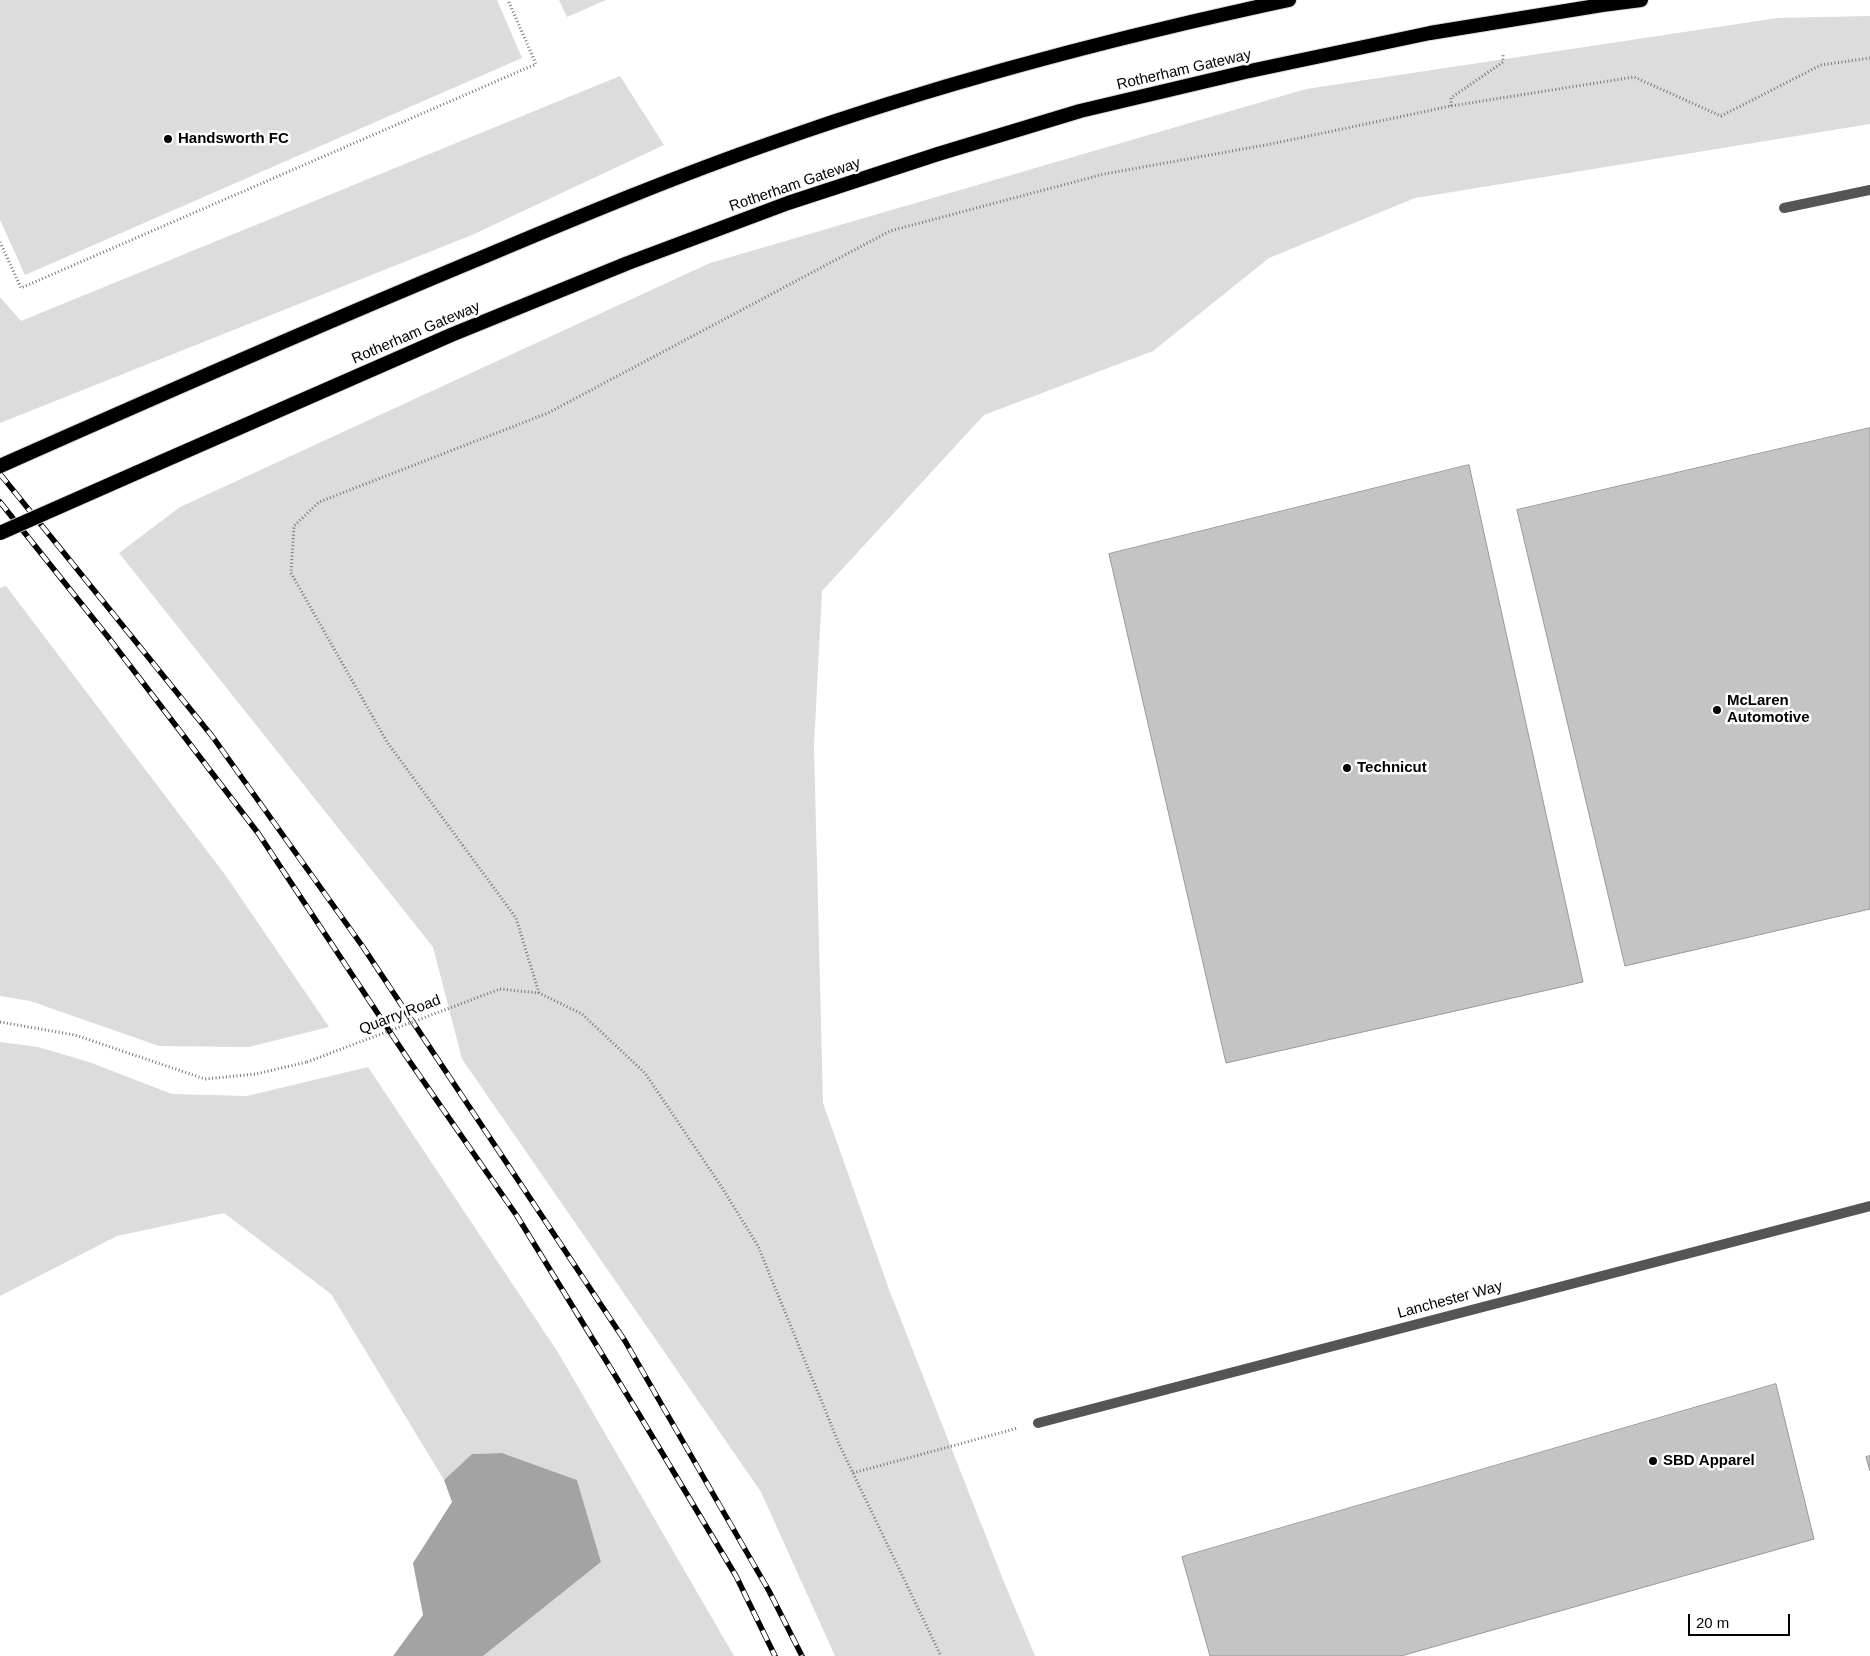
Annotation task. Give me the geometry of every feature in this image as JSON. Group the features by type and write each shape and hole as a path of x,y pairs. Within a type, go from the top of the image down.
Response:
{"highway":[{"path":"0,466 423,282 574,219 777,141 922,94 1053,57 1206,18 1289,0"},
{"name":"Rotherham Gateway","path":"0,533 451,335 628,263 788,203 938,154 1080,111 1245,72 1430,33 1602,4 1641,0"}],"street":[{"path":"1784,208 1870,190"},
{"name":"Lanchester Way","path":"1038,1423 1870,1206"}],"path":[{"path":"0,242 21,288 536,64 508,0"},
{"path":"1450,106 1451,98 1503,62 1503,54"},
{"path":"941,1656 835,1435 758,1246 721,1186 645,1073 582,1014 539,993 516,918 387,742 291,573 294,526 319,502 548,413 890,232 1104,174 1272,144 1450,106 1634,77 1721,116 1821,65 1870,58"},
{"name":"Quarry Road","path":"0,1022 75,1035 205,1079 256,1074 307,1062 500,989 539,993"},
{"path":"853,1473 1038,1423"}],"shaded area":[{"name":"Handsworth FC","path":"0,0 497,0 522,58 25,275 0,220"},
{"path":"559,0 606,0 567,17"},
{"path":"1870,16 1870,124 1415,198 1269,258 1153,351 984,415 822,591 814,746 823,1103 890,1292 1035,1656 835,1656 761,1492 462,1059 433,947 119,553 180,507 710,263 1306,89 1777,18"},
{"path":"620,76 664,145 472,235 0,423 0,297 21,321"},
{"path":"6,586 226,876 329,1027 249,1047 159,1046 30,1001 0,996 0,588"},
{"path":"0,1042 38,1047 89,1062 172,1094 247,1096 368,1067 559,1354 734,1656 483,1656 601,1562 577,1480 502,1453 472,1454 444,1480 331,1294 224,1213 117,1236 0,1296"},
{"path":"502,1453 577,1480 601,1562 483,1656 393,1656 423,1615 413,1563 452,1502 444,1480 472,1454"}],"building":[{"name":"McLaren Automotive","path":"1870,428 1870,909 1625,966 1517,510"},
{"name":"Technicut","path":"1469,465 1583,982 1226,1063 1109,554"},
{"name":"SBD Apparel","path":"1776,1384 1814,1539 1401,1656 1210,1656 1182,1557"},
{"path":"1870,1456 1870,1471 1866,1457"}],"railway":[{"path":"0,474 212,736 363,947 625,1341 769,1591 802,1656"},
{"path":"0,502 108,637 258,833 408,1059 517,1216 736,1576 775,1656"}],"place":[{"name":"Handsworth FC","path":"168,139"},
{"name":"McLaren Automotive","path":"1717,710"},
{"name":"Technicut","path":"1347,768"},
{"name":"SBD Apparel","path":"1653,1461"}]}
